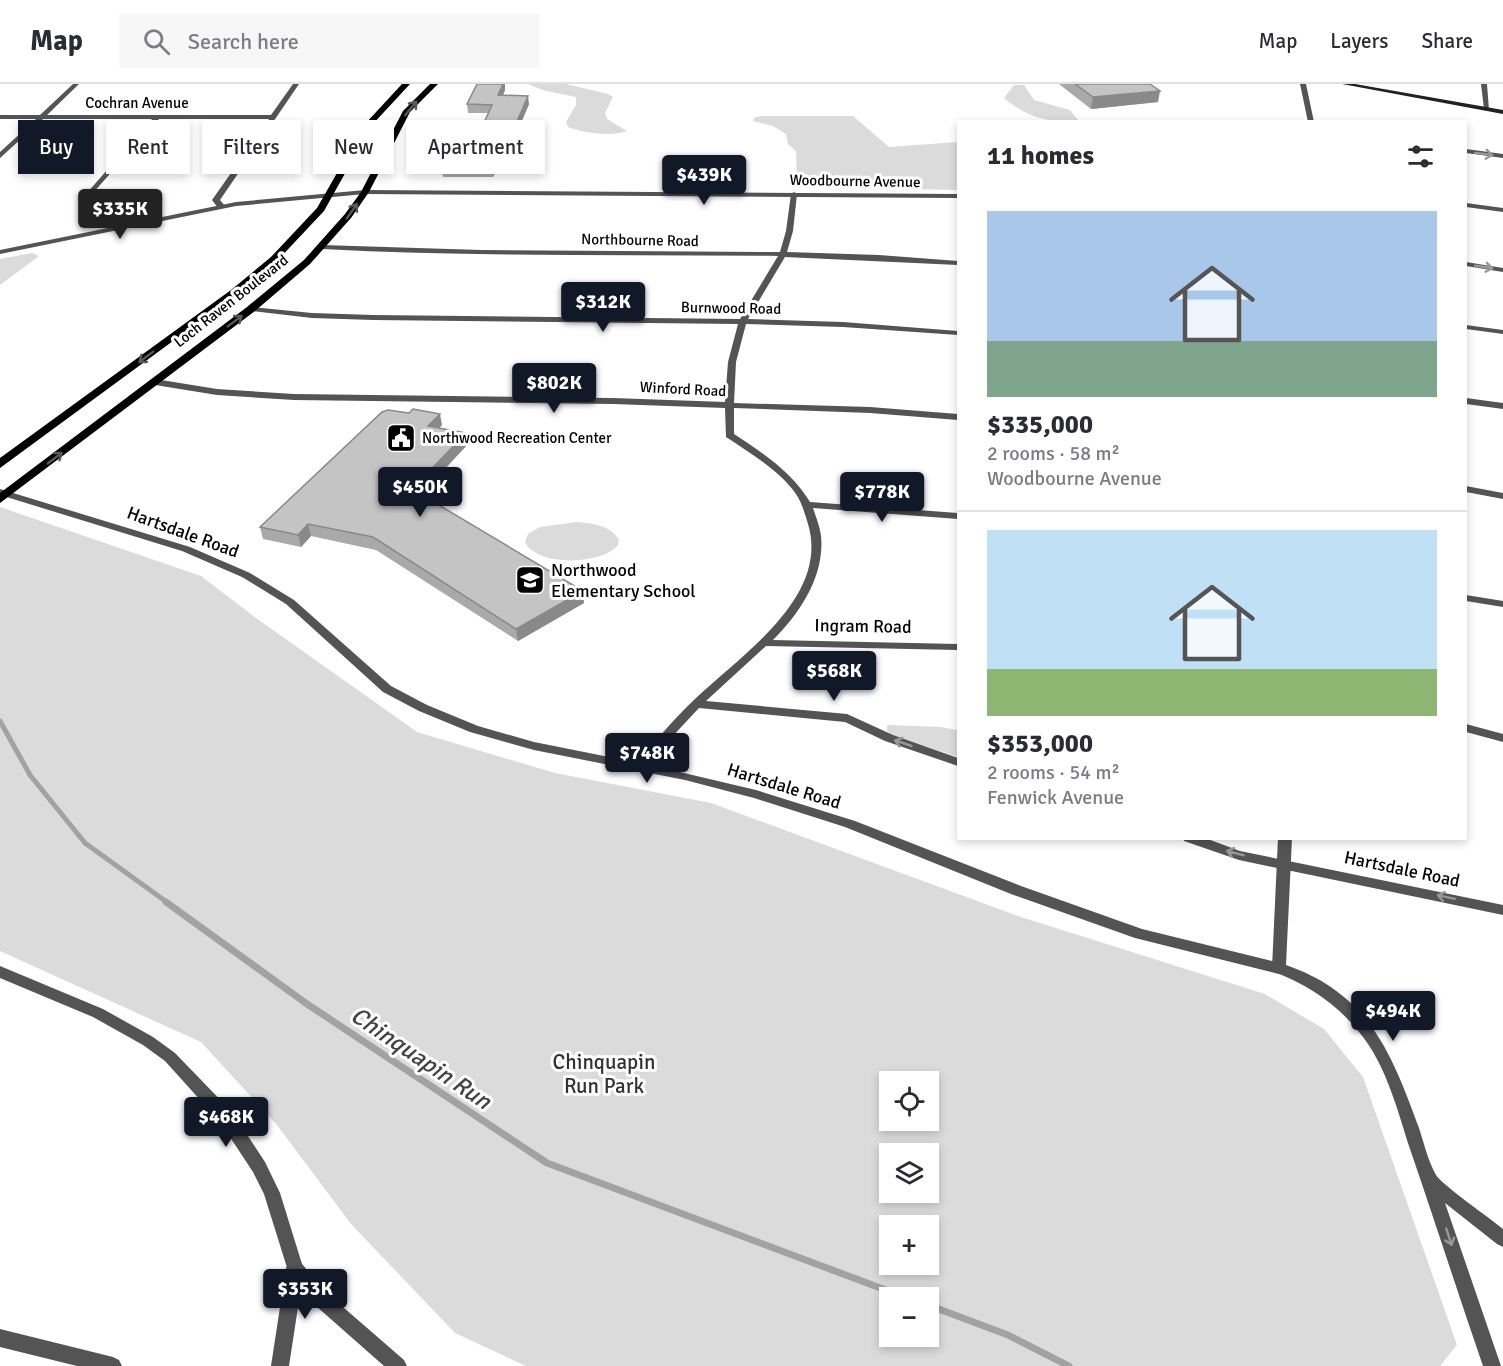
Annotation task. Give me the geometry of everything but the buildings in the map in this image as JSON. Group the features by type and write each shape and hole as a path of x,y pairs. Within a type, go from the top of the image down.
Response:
{"main road":[{"name":"Loch Raven Boulevard","path":"3,495 155,382 187,342 279,260 331,194 369,124 406,84"},
{"name":"Loch Raven Boulevard","path":"0,464 187,342 251,309 302,261 322,247 365,192 399,123 434,84"},
{"path":"1345,84 1503,112"}],"street":[{"path":"0,156 76,84"},
{"path":"221,206 216,200 296,84"},
{"path":"1303,84 1311,120"},
{"path":"1484,84 1487,109"},
{"name":"Cochran Avenue","path":"0,117 274,117"},
{"path":"112,228 89,204 89,194 157,117"},
{"path":"1467,151 1503,156"},
{"name":"Woodbourne Avenue","path":"0,252 221,206 365,192 957,196"},
{"path":"642,767 696,704 767,643 796,607 813,567 815,532 807,505 781,473 729,435 733,358 743,321 753,300 782,255 793,225 794,194"},
{"path":"1467,205 1503,210"},
{"name":"Northbourne Road","path":"322,247 412,251 782,255 957,263"},
{"path":"1467,264 1503,270"},
{"name":"Burnwood Road","path":"251,309 345,317 850,324 957,333"},
{"path":"1467,327 1503,332"},
{"name":"Winford Road","path":"155,382 217,392 294,397 613,401 729,407 870,410 957,417"},
{"path":"1467,401 1503,406"},
{"path":"1467,489 1503,496"},
{"name":"Hartsdale Road","path":"3,495 186,549 246,575 290,602 387,689 423,708 474,729 516,741 756,794 804,808 928,853 1016,890 1140,933 1279,968 1294,973 1317,986 1342,1005 1373,1038 1399,1096 1492,1366"},
{"path":"807,505 957,516"},
{"path":"1467,598 1503,604"},
{"name":"Ingram Road","path":"767,643 957,647"},
{"path":"696,704 847,718 889,738 957,762"},
{"path":"1467,728 1503,738"},
{"name":"Hartsdale Road","path":"1195,840 1239,855 1284,862 1503,910"},
{"path":"1279,968 1284,840"},
{"path":"0,972 98,1013 148,1041 170,1057 226,1117 259,1167 272,1193 295,1268 322,1300 398,1366"},
{"path":"1430,1182 1503,1239"},
{"path":"280,1366 295,1268"},
{"path":"0,1338 113,1366"}],"green space":[{"path":"528,84 566,84 608,94 613,97 605,113 607,119 627,131 598,134 568,127 566,122 576,105 576,97 542,90"},
{"path":"1014,85 1024,85 1034,100 1070,110 1078,120 1039,118 1022,111 1004,98"},
{"path":"761,116 853,116 889,147 957,142 957,190 804,187 797,182 796,151 788,144 786,134 773,126 753,121 754,118"},
{"path":"32,253 39,256 0,285 0,259"},
{"name":"Chinquapin Run Park","path":"0,507 201,576 256,618 417,732 555,773 711,803 1018,916 1265,994 1324,1029 1363,1077 1457,1345 1440,1366 526,1366 455,1333 351,1224 277,1125 201,1042 0,951"},
{"path":"576,522 606,528 619,540 618,545 610,552 598,556 570,560 542,556 525,542 528,534 540,527"},
{"path":"887,725 957,730 957,757 892,735 887,731"}],"waterway":[{"name":"Chinquapin Run","path":"0,721 30,775 85,843 168,903"},
{"name":"Chinquapin Run","path":"166,902 307,1004 547,1163 879,1288"},
{"name":"Chinquapin Run","path":"939,1309 1008,1335 1069,1366"}],"place":[{"name":"Northwood Recreation Center","path":"401,438"},
{"name":"Northwood Elementary School","path":"530,580"}]}
